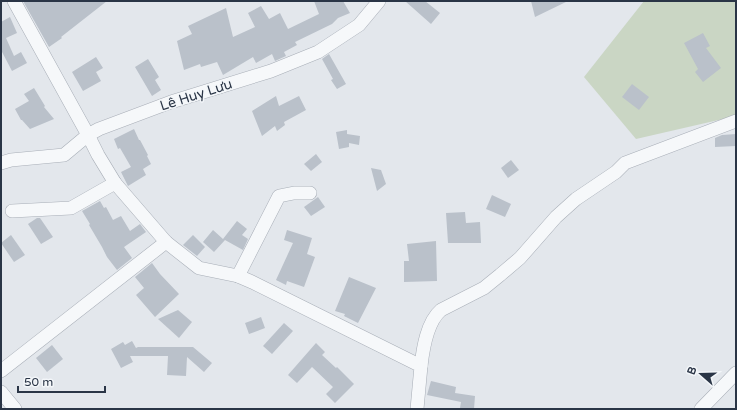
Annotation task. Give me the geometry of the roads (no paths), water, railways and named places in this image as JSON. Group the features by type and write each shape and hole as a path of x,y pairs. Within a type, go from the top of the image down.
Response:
{"street":[{"path":"14,1 98,155 115,183 166,242 198,268 238,276 252,282 421,366"},
{"name":"Lê Huy Lưu","path":"1,163 11,160 64,155 88,135 99,129 171,102 271,71 318,52 358,25 379,1"},
{"path":"417,409 424,344 437,313 484,288 520,258 556,217 576,199 616,172 625,163 736,121"},
{"path":"12,211 70,208 115,183"},
{"path":"238,276 279,196 294,193 310,193"},
{"path":"1,371 166,242"},
{"path":"701,409 736,373"},
{"path":"1,392 15,409"}]}
